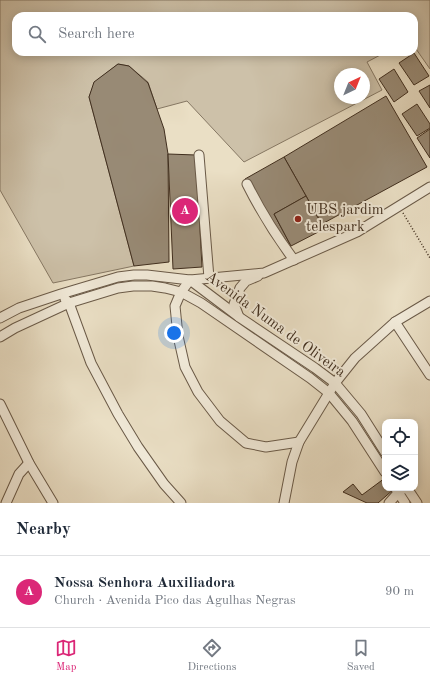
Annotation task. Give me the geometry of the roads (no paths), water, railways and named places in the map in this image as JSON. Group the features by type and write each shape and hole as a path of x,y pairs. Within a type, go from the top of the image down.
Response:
{"street":[{"path":"200,155 209,278"},
{"path":"247,184 284,247 294,260"},
{"path":"239,317 234,304 240,288 246,281 357,232 430,187"},
{"path":"0,318 19,308 118,277 134,275 162,276 190,280 264,273"},
{"path":"190,280 181,292 175,306 178,336 185,367 198,392 220,421 246,443 266,447 299,442"},
{"name":"Avenida Numa de Oliveira","path":"190,280 239,317 336,383 361,414 382,447"},
{"name":"Avenida Numa de Oliveira","path":"0,337 15,328 69,303 118,288 152,286 181,292 201,303 310,378 328,393 352,421 382,467"},
{"path":"61,294 69,303 91,363 118,414 138,447 164,484 180,503"},
{"path":"284,503 292,462 299,442 328,393 355,358 394,322 430,301"},
{"path":"394,322 430,375"},
{"path":"0,404 29,463 53,503"},
{"path":"6,503 19,474 29,463"},
{"path":"389,503 399,491"},
{"path":"402,491 405,503"},
{"path":"403,491 417,503"}],"place":[{"name":"Nossa Senhora Auxiliadora","path":"185,211"},
{"name":"UBS jardim telespark","path":"298,219"}]}
